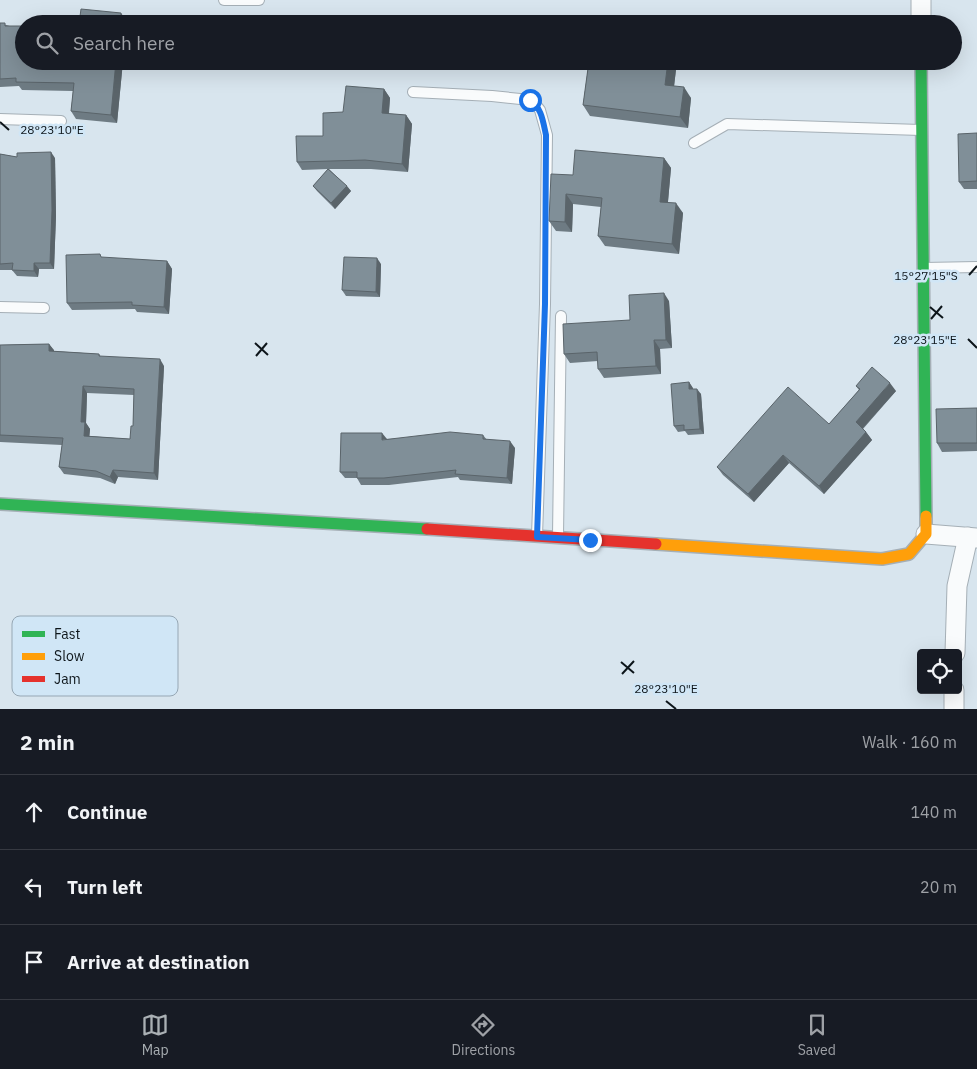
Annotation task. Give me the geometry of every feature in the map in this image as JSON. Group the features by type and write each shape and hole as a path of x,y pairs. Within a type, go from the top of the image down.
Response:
{"street":[{"path":"921,0 921,15"},
{"path":"0,504 558,537 882,559 909,554 926,534 921,70"},
{"path":"926,534 972,537 956,586 955,649"},
{"path":"954,694 954,709"}],"lane":[{"path":"224,0 259,0"},
{"path":"413,92 530,100 540,110 546,135 545,304 537,537"},
{"path":"0,119 61,120"},
{"path":"694,143 728,124 922,130"},
{"path":"923,268 977,267"},
{"path":"0,307 44,308"},
{"path":"558,537 561,316"}],"building":[{"path":"81,9 121,13 121,15 80,15"},
{"path":"0,23 5,23 5,26 15,26 15,70 115,70 111,115 71,111 74,83 16,82 16,78 0,79"},
{"path":"588,70 667,70 665,85 684,87 680,117 583,105"},
{"path":"346,86 384,89 382,113 406,115 402,164 365,160 297,162 296,136 323,136 323,113 343,112"},
{"path":"977,133 977,181 959,182 958,134"},
{"path":"575,150 664,158 660,202 676,203 672,244 598,236 602,198 566,194 565,222 549,221 551,174 573,175"},
{"path":"51,152 52,210 50,263 34,263 34,271 12,270 13,263 0,264 0,154 17,157 17,153"},
{"path":"328,169 347,186 331,203 313,186"},
{"path":"100,254 101,257 167,261 164,307 132,305 132,302 67,303 66,255"},
{"path":"344,257 377,258 376,292 342,290"},
{"path":"664,293 666,340 654,340 656,366 598,369 597,352 564,354 563,324 630,320 629,295"},
{"path":"49,344 49,351 160,359 154,473 113,470 110,477 96,471 59,467 63,438 0,435 0,345","holes":["83,386 134,389 133,426 131,426 130,439 84,436 85,422 81,422"]},
{"path":"872,367 890,383 856,422 866,432 819,486 783,455 748,494 717,467 788,387 829,424 860,389 856,386"},
{"path":"689,382 689,389 697,389 700,429 684,430 684,425 674,426 671,384"},
{"path":"977,408 977,443 937,443 936,409"},
{"path":"450,432 483,435 483,439 510,441 507,478 455,474 456,470 384,478 357,478 357,472 340,472 341,433 382,433 382,440"}],"traffic: fast":[{"path":"921,70 926,516"},
{"path":"0,504 427,529"}],"traffic: slow":[{"path":"656,544 882,559 909,554 926,534 926,516"}],"traffic: jam":[{"path":"427,529 656,544"}],"route":[{"path":"530,100 540,110 546,135 545,304 537,537 590,540"}]}
